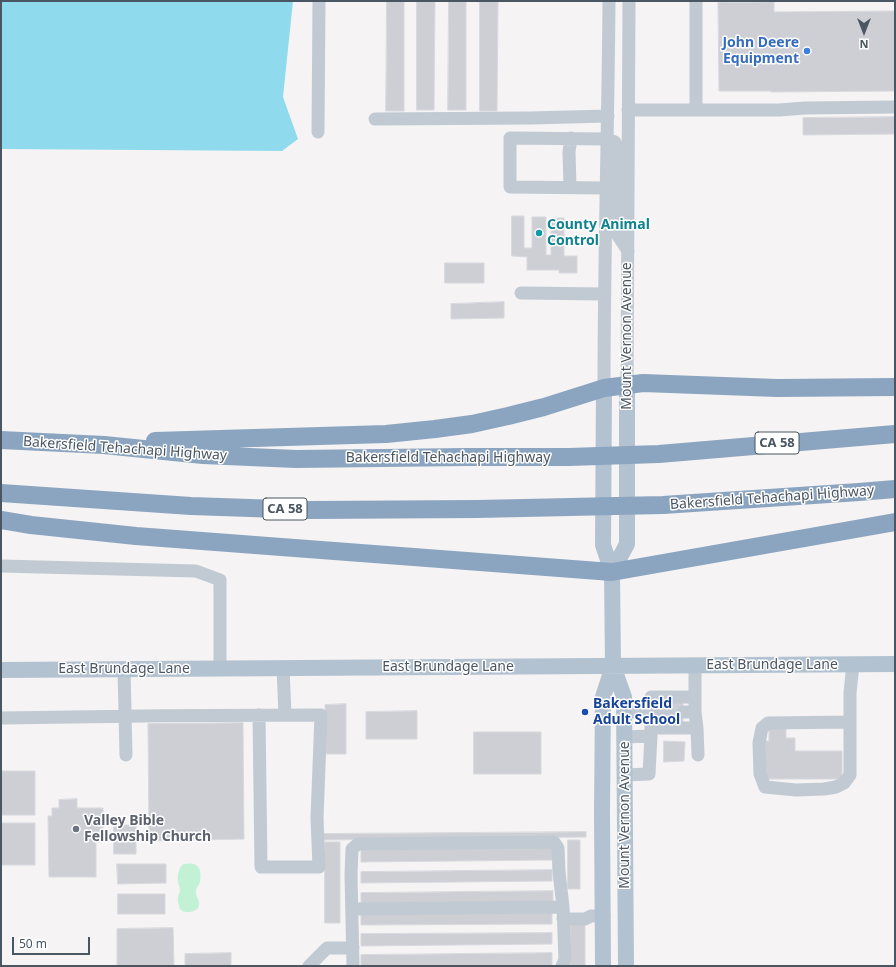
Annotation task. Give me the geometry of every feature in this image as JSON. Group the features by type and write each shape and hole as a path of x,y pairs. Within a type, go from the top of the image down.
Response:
{"highway":[{"path":"104,445 168,440 213,440 386,434 435,429 472,424 508,416 544,407 604,388 643,383 777,388 895,387"},
{"name":"Bakersfield Tehachapi Highway","path":"1,440 104,445 203,455 296,459 569,457 659,454 895,434"},
{"name":"Bakersfield Tehachapi Highway","path":"1,493 191,506 309,510 477,510 663,505 895,489"},
{"path":"1,520 39,526 136,536 612,572 895,522"}],"main road":[{"name":"Mount Vernon Avenue","path":"612,572 627,544 627,385"},
{"name":"Mount Vernon Avenue","path":"603,966 597,916 602,812 603,698 613,666 612,572 603,545 604,388"},
{"name":"East Brundage Lane","path":"1,670 895,664"},
{"name":"Mount Vernon Avenue","path":"613,666 624,697 626,966"}],"street":[{"path":"318,132 319,1"},
{"name":"Mount Vernon Avenue","path":"604,388 604,294 609,1"},
{"name":"Mount Vernon Avenue","path":"627,385 629,1"},
{"path":"696,1 696,110"},
{"path":"628,110 779,110 805,108 895,107"},
{"path":"375,119 608,116"},
{"path":"606,188 510,187 510,138 607,139 615,142 618,150 617,234 628,250"},
{"path":"570,187 569,152 571,138"},
{"path":"521,294 604,294"},
{"path":"1,566 196,571 220,580 220,669"},
{"path":"850,722 768,723 762,728 759,743 760,774 765,787 796,790 824,789 836,787 844,783 850,775 850,722 850,693 853,664"},
{"path":"695,665 695,698 689,712 697,728 698,756"},
{"path":"283,668 285,716"},
{"path":"124,669 126,755"},
{"path":"624,775 649,774 651,697 695,698"},
{"path":"624,712 668,712"},
{"path":"1,718 125,716 259,716 285,716 321,716 318,818 319,867 261,866 259,716"},
{"path":"624,737 651,732 697,728"},
{"path":"353,966 351,874 352,849 358,844 554,842 558,848 563,913 565,960 562,966"},
{"path":"352,909 563,913 588,912 597,916"},
{"path":"309,966 327,948 353,948"}],"green space":[{"path":"183,864 196,865 200,871 200,882 196,889 199,905 197,909 192,912 186,912 180,910 179,908 178,897 180,890 178,874"}],"water":[{"path":"1,1 293,1 283,97 298,139 282,151 1,149"}],"building":[{"path":"387,1 404,1 404,111 386,111"},
{"path":"417,1 435,1 434,110 417,110"},
{"path":"449,1 466,1 466,110 448,110"},
{"path":"480,1 498,1 497,111 480,111"},
{"name":"John Deere Equipment","path":"774,2 774,12 895,11 895,91 719,91 718,3"},
{"path":"895,117 895,134 803,135 803,118"},
{"name":"County Animal Control","path":"512,216 524,216 524,248 532,248 532,217 546,217 546,255 551,255 551,218 564,218 564,256 577,256 577,273 559,273 559,270 527,270 527,257 512,256"},
{"path":"445,263 484,263 484,283 445,283"},
{"path":"504,302 504,318 451,319 451,304"},
{"path":"668,702 683,702 683,724 668,724"},
{"path":"346,704 346,754 326,754 325,705"},
{"path":"417,711 417,739 366,739 366,712"},
{"path":"243,723 244,839 149,841 148,724"},
{"path":"786,728 786,738 795,738 795,751 842,751 842,779 766,779 765,741 769,741 769,729"},
{"path":"474,732 541,732 541,774 474,774"},
{"path":"664,741 685,742 684,761 664,762"},
{"path":"1,771 35,771 35,815 1,815"},
{"name":"Valley Bible Fellowship Church","path":"77,799 77,808 103,808 103,842 96,842 96,877 49,877 48,816 52,816 52,808 59,808 59,800"},
{"path":"1,823 35,823 35,865 1,865"},
{"path":"114,825 136,825 136,854 114,854"},
{"path":"586,832 586,837 320,840 320,834"},
{"path":"568,840 580,840 580,889 568,889"},
{"path":"325,842 340,842 340,923 325,923"},
{"path":"553,846 553,860 361,862 361,847"},
{"path":"117,864 166,864 166,883 118,884"},
{"path":"552,870 552,881 361,883 361,872"},
{"path":"553,891 553,903 361,904 361,893"},
{"path":"118,894 165,894 165,914 118,914"},
{"path":"552,912 552,924 361,925 361,913"},
{"path":"571,924 585,924 585,966 571,966"},
{"path":"173,928 174,966 117,966 117,929"},
{"path":"552,933 552,944 361,946 361,934"},
{"path":"231,953 231,966 185,966 185,954"},
{"path":"552,953 552,966 361,966 361,955"}],"place":[{"name":"John Deere Equipment","path":"807,51"},
{"name":"County Animal Control","path":"539,233"},
{"name":"Bakersfield Adult School","path":"585,712"},
{"name":"Valley Bible Fellowship Church","path":"76,829"}]}
